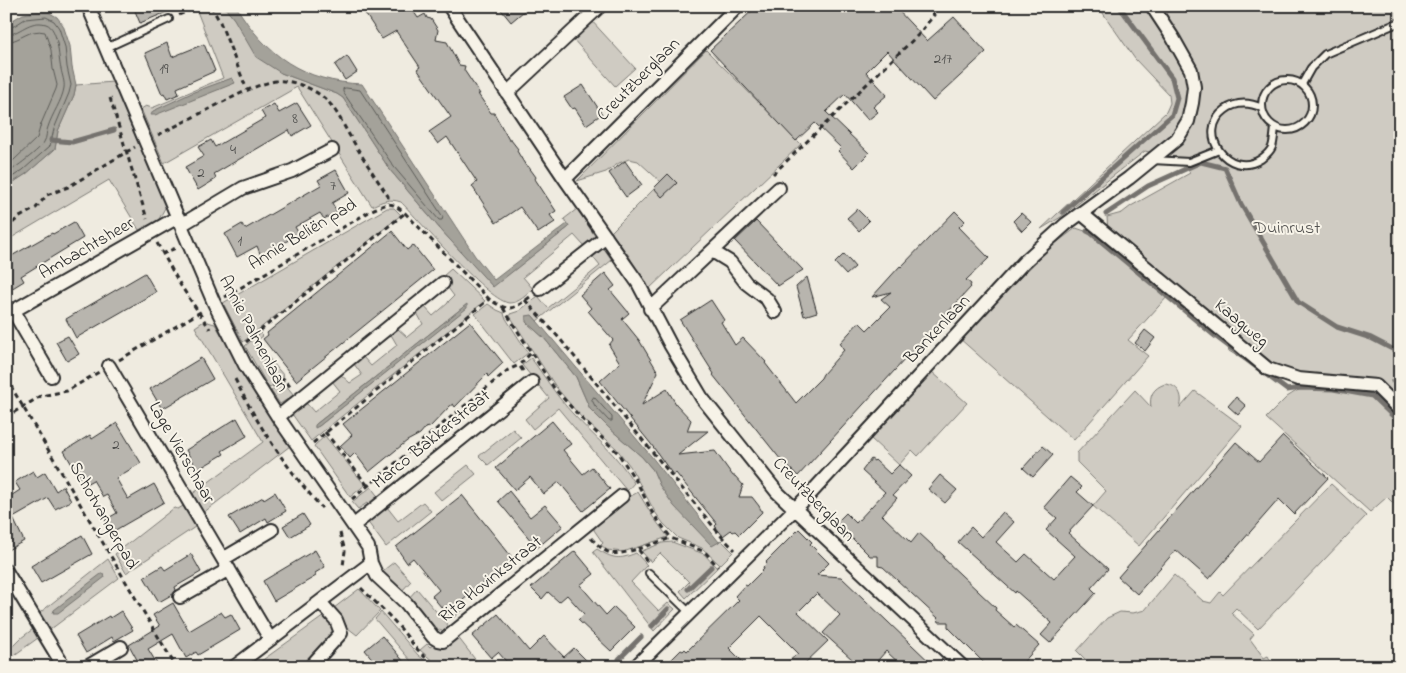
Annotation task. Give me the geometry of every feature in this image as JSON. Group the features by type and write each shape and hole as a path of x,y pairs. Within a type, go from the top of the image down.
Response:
{"street":[{"name":"Annie Palmenlaan","path":"88,6 214,303 238,349 278,417 368,547 371,563"},
{"name":"Creutzberglaan","path":"449,6 565,179 638,283 650,309 702,398 777,492 794,510 963,667"},
{"path":"507,93 600,6"},
{"name":"Creutzberglaan","path":"565,179 738,6"},
{"name":"Bankenlaan","path":"636,667 794,510 1024,262 1066,224 1177,139 1188,121 1194,87 1191,70 1152,6"},
{"name":"Ambachtsheer","path":"51,376 10,313 151,232 179,221 243,188 292,171 332,150"},
{"path":"650,309 779,188"},
{"name":"Kaagweg","path":"1081,213 1268,370 1298,379 1376,386 1400,410"},
{"path":"540,289 606,236"},
{"path":"712,251 730,262 746,283 767,299 775,312"},
{"path":"278,417 443,283"},
{"name":"Lage Vierschaar","path":"109,366 270,639"},
{"name":"Marco Bakkerstraat","path":"354,525 532,382"},
{"name":"Rita Hovinkstraat","path":"371,563 376,576 406,603 433,637 443,641 622,496"},
{"path":"180,597 272,530"},
{"path":"234,667 371,563"},
{"path":"6,571 64,667"},
{"path":"310,667 341,633 336,620 320,602"},
{"path":"87,667 121,647"}],"lane":[{"path":"106,48 169,20"},
{"path":"1302,84 1311,68 1325,54 1400,22"},
{"path":"1262,108 1266,92 1271,85 1286,79 1294,80 1308,90 1312,97 1312,106 1311,114 1307,121 1300,127 1292,130 1275,128"},
{"path":"1242,103 1262,108 1275,128 1271,148 1256,162 1235,163 1218,150 1214,141 1214,130 1217,120 1223,112 1232,106 1242,103"},
{"path":"1150,160 1157,162 1189,162 1218,150"},
{"path":"649,572 690,613"}],"path":[{"path":"169,20 199,6"},
{"path":"211,6 220,22 247,90"},
{"path":"767,180 918,35 934,15 929,6"},
{"path":"146,142 247,90 278,81 287,82 319,93 343,122 352,140 388,196 388,203 393,203 405,213 489,300 503,308 554,388 582,420 618,453 638,484 652,512 671,538 704,552 727,576"},
{"path":"110,97 151,232 168,265 212,334"},
{"path":"6,229 18,218 36,208 47,195 68,187 127,151"},
{"name":"Annie Beliën pad","path":"6,417 41,396 67,391 374,209 388,203"},
{"path":"238,349 405,213"},
{"path":"503,308 514,307 540,289"},
{"path":"302,452 489,300"},
{"path":"525,300 560,339 722,537 744,560"},
{"path":"325,432 368,486 508,370 519,365 531,354"},
{"path":"519,365 532,382"},
{"path":"231,372 248,404 296,479 324,511"},
{"name":"Schotvangerpad","path":"6,378 176,667"},
{"path":"335,526 340,533 345,551 343,569 393,620 418,651 429,662 439,667"},
{"path":"583,528 606,552 613,555 638,550 671,538"},
{"path":"638,550 651,566 649,572"}],"green space":[{"path":"195,6 226,6 226,9 281,73 343,98 390,170 441,230 493,286 569,227 564,219 577,209 595,236 584,246 574,235 523,277 533,289 528,294 513,303 501,300 472,276 401,202 393,200 372,206 297,87 164,163 141,109 146,106 152,108 223,78"},
{"name":"Duinrust","path":"1098,6 1400,6 1400,396 1321,384 1278,381 1229,351 1221,323 1224,323 1213,313 1211,315 1108,233 1107,217 1122,213 1190,173 1181,158 1178,159 1145,151 1061,217 1041,229 1166,112 1170,103 1169,95 1135,59"},
{"path":"590,19 635,68 615,86 572,38"},
{"path":"706,50 801,144 648,290 629,256 611,232 661,182 638,161 629,159 606,172 577,181"},
{"path":"113,82 166,206 158,221 139,230 109,180 6,241 6,187 26,174 55,149 58,131 74,95 76,85"},
{"path":"387,208 394,208 401,215 243,342 223,303"},
{"path":"1076,228 1091,233 1168,296 1128,340 1148,356 1074,440 959,338 1052,246"},
{"path":"603,247 612,260 537,321 532,315 526,322 544,338 576,377 590,409 642,457 653,470 660,486 719,542 721,540 733,552 720,565 702,548 678,538 663,523 630,466 616,448 581,417 556,387 510,316 510,314 519,311 538,296 548,308 600,266 592,256"},
{"path":"451,269 485,301 311,441 292,414 301,409 299,406 304,403 314,412 340,391 332,381 339,373 350,383 362,375 354,364 360,357 363,357 371,366 397,345 390,333 397,328 407,337 423,324 417,310 423,305 433,316 448,303 454,296 448,288 449,282 443,276","holes":["466,305 466,308 319,426 315,427 316,424"]},
{"path":"488,304 504,313 528,353 514,364 475,314"},
{"path":"204,321 215,324 264,408 290,446 203,513 191,495 263,442 195,327"},
{"path":"260,333 263,336 255,342 284,376 269,388 245,346"},
{"path":"531,358 556,394 627,472 634,483 627,491 558,408 533,429 525,419 549,398 522,365"},
{"path":"931,371 967,403 918,456 912,450 899,465 870,438"},
{"path":"283,382 294,395 280,404 271,391"},
{"path":"1165,384 1173,386 1179,392 1181,399 1180,408 1195,391 1242,426 1139,546 1093,506 1106,491 1077,462 1077,453 1135,390 1151,407 1153,393 1157,388"},
{"path":"1301,388 1333,389 1372,396 1400,423 1400,510 1387,497 1370,512 1266,418 1287,397"},
{"path":"513,429 521,438 488,465 479,456"},
{"path":"325,436 365,485 350,497 314,446"},
{"path":"468,465 476,474 442,501 434,492"},
{"path":"1331,484 1366,516 1258,629 1236,608 1231,613 1254,634 1250,639 1264,658 1268,656 1274,667 1093,667 1077,651 1107,618 1120,612 1133,613 1145,610 1174,575 1203,601 1211,603 1220,592 1223,595"},
{"path":"371,487 379,498 370,505 367,503 358,509 352,502"},
{"path":"638,492 668,537 623,552 607,550 601,545 603,543 594,530 594,525"},
{"path":"423,502 431,511 386,547 367,521 387,507 398,521"},
{"path":"185,505 198,525 126,573 115,554 174,508 178,509"},
{"path":"672,542 704,554 717,568 686,598 680,591 689,582 660,553 651,562 642,552 662,543"},
{"path":"597,549 607,555 616,557 625,557 636,553 647,565 631,582 659,611 668,603 675,609 654,631 593,552"},
{"path":"108,559 119,578 47,632 37,615"},
{"path":"394,562 411,581 401,592 380,573"},
{"path":"359,589 380,611 357,635 348,628 334,608"},
{"path":"417,589 451,629 441,631 435,628 408,599"},
{"path":"381,612 418,655 433,667 416,667 375,619"},
{"path":"324,616 333,627 333,638 306,667 253,667"},
{"path":"33,629 38,638 6,661 6,653"},
{"path":"457,636 481,667 443,667 435,663 420,650 427,644 430,647 433,645 444,646"}],"water":[{"path":"226,6 236,6 260,39 288,63 322,78 362,84 475,256 494,280 567,224 569,227 493,287 390,170 343,98 281,73 256,57 226,9"},
{"path":"48,12 57,17 63,25 70,46 76,85 74,95 58,131 55,149 26,174 6,187 6,24 23,14"},
{"path":"232,78 235,83 151,115 153,111 194,92"},
{"path":"467,304 467,308 315,428 315,425"},
{"path":"532,315 651,456 719,542 712,546 674,506 660,486 653,470 642,457 590,409 576,377 544,338 526,322 526,316"},
{"path":"101,574 104,574 105,577 58,613 53,613 54,610"}],"building":[{"path":"133,6 179,6 179,7 140,23"},
{"path":"360,6 410,6 418,18 425,14 427,18 431,19 438,30 436,40 447,42 459,65 465,66 464,70 480,94 478,94 491,113 494,113 509,140 518,149 517,151 526,166 536,177 535,179 556,211 550,215 555,222 538,233 520,207 496,223 472,186 477,182 447,137 438,144 429,132 451,117 417,69 420,67 396,31 382,39"},
{"path":"498,6 530,6 511,22"},
{"path":"757,6 894,6 927,41 954,17 986,52 933,101 887,51 866,72 887,95 873,107 878,112 868,120 845,94 826,112 869,153 854,168 838,151 841,148 815,123 796,141 710,50"},
{"path":"167,43 172,57 204,44 215,71 177,88 179,94 167,99 164,93 162,94 145,53"},
{"path":"347,56 357,72 345,80 335,65"},
{"path":"583,85 602,114 586,125 575,108 572,109 564,97"},
{"path":"297,103 311,125 292,136 289,130 214,174 216,179 198,190 185,167 204,156 198,147 211,140 215,147 265,118 261,111 274,104 279,113"},
{"path":"625,161 642,185 626,197 609,173"},
{"path":"336,170 349,193 332,203 337,212 324,219 320,213 295,227 299,234 261,256 257,246 237,257 225,234 242,224 245,229 321,185 318,180"},
{"path":"668,174 677,183 662,197 654,188"},
{"path":"857,209 869,221 859,231 847,218"},
{"path":"955,211 965,221 959,227 989,258 966,280 971,284 971,287 798,476 781,460 713,375 680,320 711,300 724,320 721,322 735,345 743,338 766,362 796,403 821,378 844,350 840,343 859,322 867,330 890,307 881,299 891,292 872,297"},
{"path":"1021,213 1031,222 1022,231 1013,221"},
{"path":"756,221 803,270 778,286 735,241"},
{"path":"74,222 83,238 21,276 24,281 6,292 6,266 11,263 8,258"},
{"path":"392,231 407,250 413,245 433,270 296,381 263,339 268,335 267,333"},
{"path":"844,254 855,267 846,275 835,263"},
{"path":"145,273 156,292 76,338 66,319"},
{"path":"605,273 615,286 610,290 629,313 622,319 639,340 658,372 642,405 667,389 676,404 691,420 687,431 708,431 678,455 715,451 733,476 743,485 739,497 752,497 759,506 762,512 739,535 731,530 723,536 715,526 717,524 676,473 673,475 651,444 600,381 620,363 609,345 613,340 588,311 591,308 580,295"},
{"path":"807,277 817,312 804,316 796,287"},
{"path":"470,322 503,363 488,377 487,374 455,407 453,404 450,406 430,427 425,428 420,434 407,441 369,472 355,453 350,458 340,446 352,435 343,424"},
{"path":"1145,330 1155,338 1145,351 1135,343"},
{"path":"68,336 79,354 67,361 56,342"},
{"path":"201,358 213,379 162,409 150,389"},
{"path":"1236,397 1246,406 1238,415 1228,406"},
{"path":"237,418 247,436 222,451 224,454 197,470 186,450"},
{"path":"552,421 571,444 563,450 583,474 592,467 610,489 583,511 559,482 544,494 530,477 515,490 496,468"},
{"path":"117,423 141,463 116,478 128,499 154,484 164,502 112,532 105,520 117,513 107,495 103,497 93,480 84,485 64,451 90,435 92,439"},
{"path":"1283,436 1328,478 1294,514 1279,499 1209,579 1176,550 1137,594 1118,577 1236,442 1259,462"},
{"path":"1043,446 1053,455 1033,477 1023,468"},
{"path":"871,459 875,460 890,474 899,465 911,476 893,495 897,498 882,515 911,543 919,533 996,608 995,610 1039,645 1019,667 988,667 948,627 948,622 939,622 938,618 883,567 878,566 878,556 870,556 853,539 849,539 849,535 836,523 846,513 856,523 885,492 862,471"},
{"path":"33,471 37,477 45,472 56,491 63,486 71,501 55,509 48,498 13,518 24,541 6,551 6,499 20,490 15,482"},
{"path":"940,475 957,490 945,503 928,489"},
{"path":"1070,477 1082,487 1077,492 1093,506 1068,533 1108,569 1091,588 1096,593 1050,643 1041,635 1052,623 958,542 971,527 981,537 1003,512 1014,522 996,542 1018,562 1026,554 1054,579 1075,556 1046,530 1057,518 1044,507"},
{"path":"509,491 530,517 545,505 563,526 537,548 498,501"},
{"path":"275,492 286,511 268,522 266,518 240,534 229,517"},
{"path":"462,495 512,559 487,583 485,581 462,601 466,607 451,619 432,596 439,590 413,558 407,563 396,547"},
{"path":"303,514 310,525 290,537 283,526"},
{"path":"799,529 812,542 810,544 829,563 817,575 841,577 935,667 903,667 886,651 872,667 847,667 853,660 823,633 840,615 817,593 798,612 828,641 801,667 783,667 798,653 761,616 729,648 748,667 678,667 671,660 681,650 685,649 687,651 739,600 735,596 764,569 763,567 766,562"},
{"path":"82,535 92,554 41,583 31,566"},
{"path":"315,550 325,567 315,573 316,576 274,601 263,581"},
{"path":"575,551 594,574 580,585 606,615 614,607 635,627 611,651 578,620 584,614 567,595 559,602 548,592 542,599 531,588"},
{"path":"191,554 201,572 175,587 176,590 173,594 159,602 144,577 162,566 165,570"},
{"path":"173,603 189,631 221,612 225,617 231,614 240,630 198,655 196,652 186,658 173,634 148,649 159,667 141,667 129,645 160,626 153,615"},
{"path":"121,611 133,630 114,641 112,637 86,653 76,636"},
{"path":"498,614 529,651 544,636 564,657 574,648 587,661 579,667 511,667 498,652 491,658 472,636"},
{"path":"382,636 408,667 379,667 365,650"}],"waterway":[{"path":"1063,212 1172,115 1177,98 1172,78 1119,6"},
{"path":"51,140 72,142 114,130"},
{"path":"1106,214 1148,186 1201,162 1225,168 1241,204 1298,302 1337,327 1371,338 1400,353"},
{"path":"1087,231 1215,336 1287,390 1301,388 1333,389 1372,396 1400,423"},
{"path":"688,589 711,567"},
{"path":"652,626 668,609"},
{"path":"619,659 641,637"}]}
